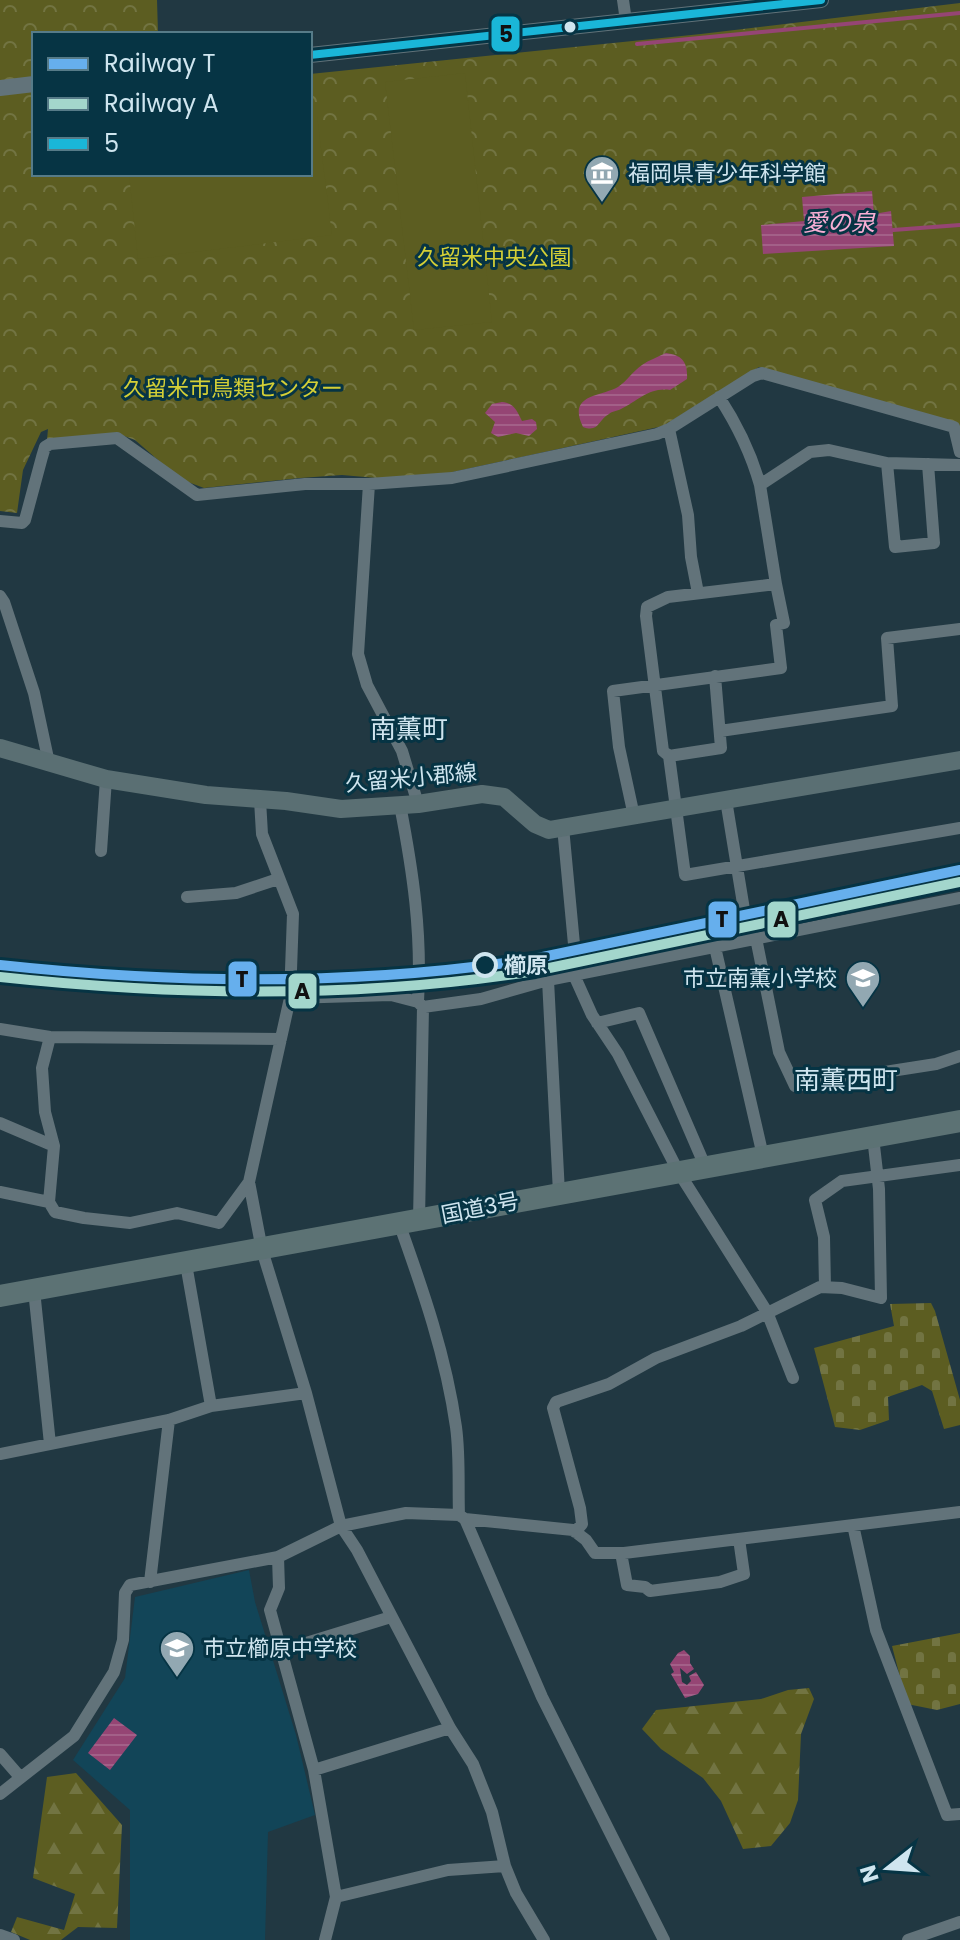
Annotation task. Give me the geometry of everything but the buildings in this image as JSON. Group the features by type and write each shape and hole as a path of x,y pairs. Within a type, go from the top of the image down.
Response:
{"highway":[{"name":"国道3号","path":"0,1296 960,1121"}],"main road":[{"name":"久留米小郡線","path":"0,748 106,779 341,809 482,794 504,797 535,824 549,830 960,760"}],"street":[{"path":"623,0 626,21"},
{"path":"312,55 821,0"},
{"path":"0,88 32,84"},
{"path":"0,521 22,523 25,520 45,447 63,443 117,438 197,495 305,484 369,484 452,478 669,429 753,376 772,374 954,427 960,452"},
{"path":"634,816 619,747 613,691 781,668 776,625 784,623 760,485 738,426 719,397"},
{"path":"669,429 688,515 698,593"},
{"path":"760,485 810,452 829,450 887,463 960,465"},
{"path":"887,463 895,547 934,543 928,464"},
{"path":"369,484 358,654 367,685 402,751 420,947 409,1222 456,1429 462,1517 542,1697 664,1940"},
{"path":"776,584 668,597 647,607 663,751 669,756 685,875 960,828"},
{"path":"0,596 34,693 49,763"},
{"path":"720,731 892,706 887,638 960,629"},
{"path":"669,756 721,748 715,676"},
{"path":"101,851 106,779"},
{"path":"260,800 262,834 293,914 290,998 249,1182 262,1250 306,1393 341,1526 357,1550 450,1728 473,1764 492,1812 505,1866 516,1893 544,1940"},
{"path":"726,800 736,868 779,1052 795,1086 936,1064 960,1056"},
{"path":"563,827 575,955 574,975 678,1171 767,1312 793,1378"},
{"path":"187,897 236,893 278,879"},
{"path":"290,998 391,995 420,1004 481,999 548,980 960,898"},
{"path":"715,947 763,1156"},
{"path":"548,980 559,1193"},
{"path":"597,1023 639,1013 705,1166"},
{"path":"0,1029 50,1037 281,1039"},
{"path":"50,1037 42,1068 45,1112 54,1146 49,1202 55,1212 130,1223 177,1213 219,1223 249,1182"},
{"path":"0,1123 54,1146"},
{"path":"575,1532 582,1524 580,1508 553,1408 556,1402 609,1384 656,1358 741,1326 820,1287 842,1288 881,1298 878,1174 873,1137"},
{"path":"825,1287 824,1237 815,1200 842,1181 960,1165"},
{"path":"0,1192 49,1202"},
{"path":"186,1264 211,1406"},
{"path":"34,1290 50,1444"},
{"path":"0,1454 169,1420 211,1406 306,1393"},
{"path":"150,1582 169,1420"},
{"path":"0,1794 74,1736 114,1672 123,1640 125,1593 130,1585 278,1557 341,1526 406,1513 575,1532 586,1540 595,1553 621,1553 960,1512"},
{"path":"853,1525 876,1630 892,1676 947,1815 960,1814"},
{"path":"621,1553 627,1585 645,1587 650,1591 720,1582 744,1574 739,1539"},
{"path":"278,1557 279,1588 270,1610 314,1770 336,1897 325,1940"},
{"path":"280,1651 391,1617"},
{"path":"314,1770 450,1728"},
{"path":"0,1754 20,1777"},
{"path":"336,1897 448,1870 505,1866"},
{"path":"908,1940 960,1922"},
{"path":"0,1935 14,1940"}],"shaded area":[{"path":"249,1570 255,1602 296,1735 315,1815 268,1832 265,1940 130,1940 130,1810 73,1760 125,1678 135,1597"}],"green space":[{"name":"久留米中央公園","path":"0,0 157,0 158,32 32,32 32,176 312,176 312,74 701,34 960,3 960,435 954,427 759,367 663,426 448,473 388,479 342,475 204,488 180,479 135,440 116,433 47,440 48,429 41,432 23,470 17,513 0,511"},
{"path":"465,73 492,322 414,330 385,82"},
{"path":"312,116 317,116 332,235 138,259 129,176 312,176"},
{"path":"931,1303 960,1400 960,1425 944,1429 932,1391 922,1385 888,1397 889,1420 860,1430 835,1427 814,1348 894,1326 890,1304"},
{"path":"960,1633 960,1704 937,1710 907,1704 892,1646"},
{"path":"809,1688 814,1699 801,1734 798,1800 790,1823 771,1846 743,1849 721,1801 703,1778 661,1749 642,1729 656,1710 761,1699 788,1690"},
{"path":"76,1773 122,1825 117,1928 78,1927 61,1940 30,1940 11,1932 17,1917 64,1930 75,1894 33,1878 47,1777"}],"water":[{"name":"愛の泉","path":"872,191 874,214 891,211 894,246 763,254 761,225 804,221 802,197"},
{"path":"666,353 683,360 687,379 670,390 650,393 612,412 595,427 583,427 579,416 582,402 618,387 642,365"},
{"path":"502,402 512,406 522,421 532,419 536,422 537,429 529,436 516,433 498,437 491,433 495,422 485,413 492,404"},
{"path":"684,1650 690,1656 694,1669 687,1674 680,1668 682,1682 687,1685 691,1681 689,1676 696,1672 704,1685 698,1694 685,1698 671,1674 674,1672 670,1664"},
{"path":"114,1718 137,1735 110,1770 88,1753"}],"waterway":[{"path":"637,44 960,13"},
{"path":"893,230 960,225"}],"rail line":[{"name":"T","path":"0,965 200,979 334,978 467,968 533,959 960,870"},
{"name":"A","path":"0,977 134,988 268,992 469,980 535,971 960,882"}],"transit line":[{"name":"5","path":"312,55 821,0"}],"place":[{"name":"福岡県青少年科学館","path":"602,204"},
{"name":"櫛原","path":"485,965"},
{"name":"市立南薫小学校","path":"863,1009"},
{"name":"市立櫛原中学校","path":"177,1679"}],"district":[{"name":"南薫町","path":"409,729"},
{"name":"南薫西町","path":"846,1080"}],"park label":[{"name":"久留米市鳥類センター","path":"233,388"}]}
